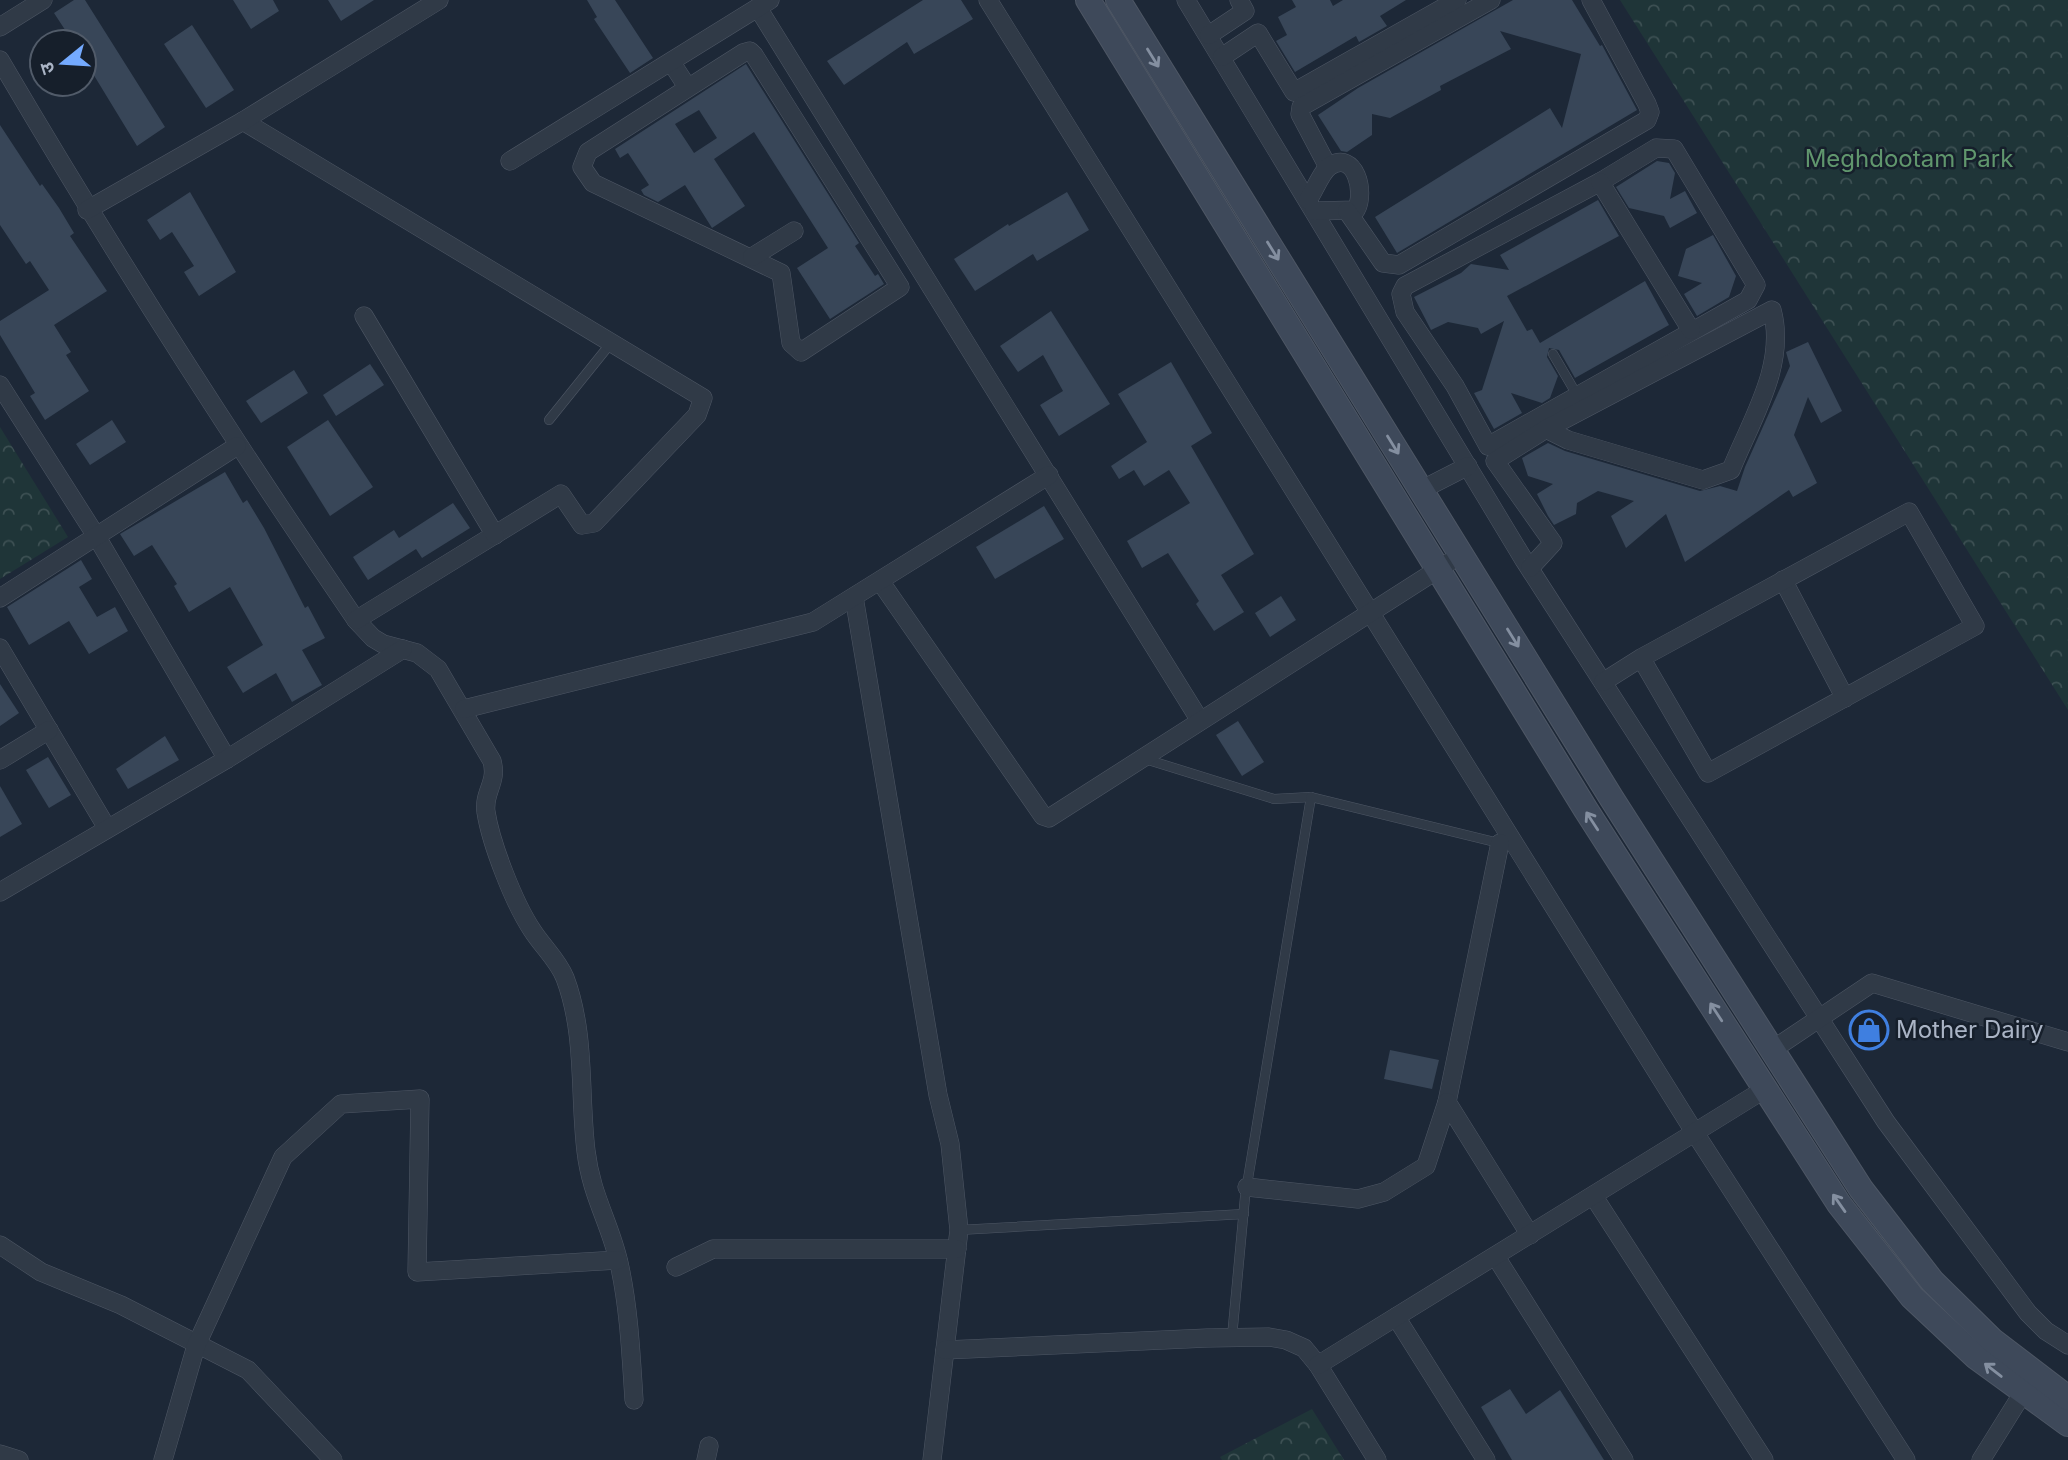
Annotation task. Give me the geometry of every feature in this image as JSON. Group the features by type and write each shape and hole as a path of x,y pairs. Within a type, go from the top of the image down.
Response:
{"street":[{"path":"0,27 43,0"},
{"path":"88,210 243,121 439,0"},
{"path":"988,0 1370,611 1509,845 1906,1460"},
{"path":"1088,0 1593,822 1839,1204 1912,1297 1976,1357 2029,1384 2068,1398"},
{"path":"1118,0 1461,555 1861,1189 1933,1281 1992,1340 2029,1384 2068,1423"},
{"path":"1186,0 1530,568 1885,1122 2028,1312 2046,1331 2068,1345"},
{"path":"1209,36 1242,6 1294,92 1457,0"},
{"path":"1328,167 1300,114 1301,107 1491,0"},
{"path":"1347,211 1383,263 1399,265 1647,120 1650,112 1647,104 1591,0"},
{"path":"510,161 764,4 923,272 1199,719"},
{"path":"1222,57 1258,33"},
{"path":"900,287 750,51 587,152 582,167 593,183 781,273 791,342 801,352 923,272"},
{"path":"0,60 88,210 237,446 356,620 373,638 429,660 464,709 492,761 495,777 487,799 486,811 514,899 564,977 580,1038 586,1152 593,1195 618,1260 626,1302 634,1400"},
{"path":"671,62 688,88"},
{"path":"647,76 664,103"},
{"path":"243,121 704,398 697,415 594,523 582,525 561,494 356,620"},
{"path":"1656,148 1674,149 1756,285 1748,300 1691,330 1488,446 1455,386 1405,312 1401,294 1405,286 1600,182 1656,148"},
{"path":"1337,164 1349,167 1358,175 1362,187 1361,202 1356,211 1311,205 1328,167 1337,164"},
{"path":"1600,182 1691,330"},
{"path":"752,257 794,231"},
{"path":"1530,568 1553,543 1495,461 1546,429 1772,310 1777,331 1775,362 1731,470 1703,480 1568,440 1546,429"},
{"path":"364,316 495,535"},
{"path":"1408,367 1432,352"},
{"path":"0,385 98,539 227,759"},
{"path":"1430,403 1455,386"},
{"path":"0,598 98,539 237,446"},
{"path":"1421,490 1468,466"},
{"path":"464,709 813,622 1049,475"},
{"path":"1603,682 1641,658 1909,512 1975,626 1709,773 1641,658"},
{"path":"880,581 1043,816 1052,816 1139,757 1461,555"},
{"path":"1783,580 1845,698"},
{"path":"854,597 938,1095 950,1144 959,1230 932,1460"},
{"path":"0,649 107,828"},
{"path":"0,892 227,759 403,649"},
{"path":"0,760 49,730"},
{"path":"1247,1187 1357,1199 1384,1192 1426,1166 1447,1102 1509,845"},
{"path":"1773,1050 1872,983 2068,1042"},
{"path":"1318,1365 1765,1089"},
{"path":"163,1460 196,1346 283,1157 341,1104 421,1099 417,1272 618,1260"},
{"path":"1447,1102 1530,1235"},
{"path":"1594,1196 1764,1460"},
{"path":"0,1245 41,1272 121,1305 196,1346 248,1370 335,1459"},
{"path":"676,1267 713,1249 957,1250"},
{"path":"1496,1257 1624,1460"},
{"path":"1396,1317 1486,1460"},
{"path":"945,1350 1232,1337 1286,1340 1304,1348 1318,1365 1377,1460"},
{"path":"1980,1460 2029,1384"},
{"path":"0,1454 19,1460"}],"lane":[{"path":"549,420 611,343"},
{"path":"1553,354 1577,395"},
{"path":"1139,757 1274,799 1311,797 1509,845"},
{"path":"1232,1337 1247,1187 1311,797"},
{"path":"959,1230 1244,1214"}],"green space":[{"name":"Meghdootam Park","path":"1620,0 2068,0 2068,710"},
{"path":"0,427 68,537 0,579"},
{"path":"1312,1409 1344,1460 1222,1460 1220,1457"}],"building":[{"path":"74,0 85,0 165,127 137,146 98,82 98,28 64,28 54,13"},
{"path":"233,0 273,0 279,11 251,29"},
{"path":"328,0 374,0 341,21"},
{"path":"587,0 615,0 653,58 630,73 594,19 597,17"},
{"path":"923,0 961,0 973,19 914,54 907,42 844,85 827,61"},
{"path":"1292,0 1330,0 1333,6 1343,0 1406,0 1380,16 1387,26 1359,42 1356,36 1295,72 1276,41 1287,35 1278,17 1296,7"},
{"path":"1513,0 1572,0 1600,46 1602,45 1637,110 1397,253 1375,217 1550,108 1562,128 1581,54 1500,31 1511,49 1440,86 1441,90 1390,118 1372,114 1372,135 1347,152 1341,151 1318,115 1358,88"},
{"path":"192,25 234,90 206,108 164,44"},
{"path":"746,64 859,243 855,246 875,276 878,274 884,284 830,319 797,268 828,248 754,132 714,159 745,206 712,228 685,185 658,202 644,195 641,190 649,185 628,153 620,158 615,149","holes":["699,110 717,138 694,153 675,124"]},
{"path":"0,125 40,186 42,184 59,208 74,233 70,236 107,291 54,325 71,352 66,355 89,391 45,420 30,396 35,393 0,335 0,321 49,290 30,261 26,264 0,225"},
{"path":"1657,161 1669,163 1675,173 1670,199 1685,191 1697,213 1670,228 1664,216 1629,208 1616,187"},
{"path":"190,192 236,272 199,296 184,272 194,266 172,232 160,240 147,220"},
{"path":"1067,192 1089,230 1037,261 1033,254 975,291 954,259 1008,224 1009,226"},
{"path":"1598,200 1619,236 1507,296 1527,331 1532,329 1540,343 1645,281 1669,325 1575,378 1559,350 1549,348 1547,357 1558,376 1550,398 1542,403 1511,393 1522,413 1494,429 1474,393 1482,390 1504,321 1481,334 1478,328 1448,322 1431,330 1414,297 1461,273 1471,264 1509,270 1500,255"},
{"path":"1713,235 1736,276 1729,297 1697,316 1684,294 1702,283 1678,276 1686,249"},
{"path":"1051,311 1110,404 1059,436 1040,405 1063,391 1043,355 1018,372 1000,346"},
{"path":"1808,342 1842,411 1821,423 1808,397 1794,435 1817,483 1793,497 1789,490 1685,562 1666,514 1626,548 1611,516 1634,501 1598,491 1577,503 1576,514 1554,525 1537,494 1553,484 1528,476 1522,458 1548,443 1565,451 1700,491 1720,486 1737,491 1790,366 1786,352"},
{"path":"1171,362 1212,433 1191,446 1254,554 1221,575 1244,612 1214,631 1196,604 1199,601 1168,553 1142,568 1127,541 1190,503 1169,470 1144,486 1134,470 1119,479 1111,466 1147,442 1118,394"},
{"path":"370,364 384,385 336,416 323,395"},
{"path":"294,370 308,393 261,423 246,401"},
{"path":"112,420 126,442 90,465 76,444"},
{"path":"328,420 373,487 330,516 287,447"},
{"path":"225,472 243,503 247,500 264,528 305,608 308,606 325,638 302,650 322,685 292,702 276,673 243,693 227,667 263,645 230,587 189,612 174,586 177,584 152,545 134,556 120,534"},
{"path":"453,503 470,528 422,558 416,549 368,580 353,557 394,530 399,538"},
{"path":"1044,506 1064,539 995,579 976,547"},
{"path":"81,560 92,579 79,587 97,617 115,607 128,631 89,654 69,621 29,645 7,607"},
{"path":"1281,596 1296,620 1270,637 1255,613"},
{"path":"0,684 19,713 0,726"},
{"path":"1238,721 1264,762 1242,776 1216,735"},
{"path":"165,736 179,760 128,789 116,769"},
{"path":"48,757 71,795 49,808 26,770"},
{"path":"0,786 22,824 0,837"},
{"path":"1390,1050 1439,1060 1432,1089 1384,1079"},
{"path":"1510,1389 1526,1414 1560,1390 1604,1460 1512,1460 1481,1407"}],"place":[{"name":"Mother Dairy","path":"1869,1030"}]}
